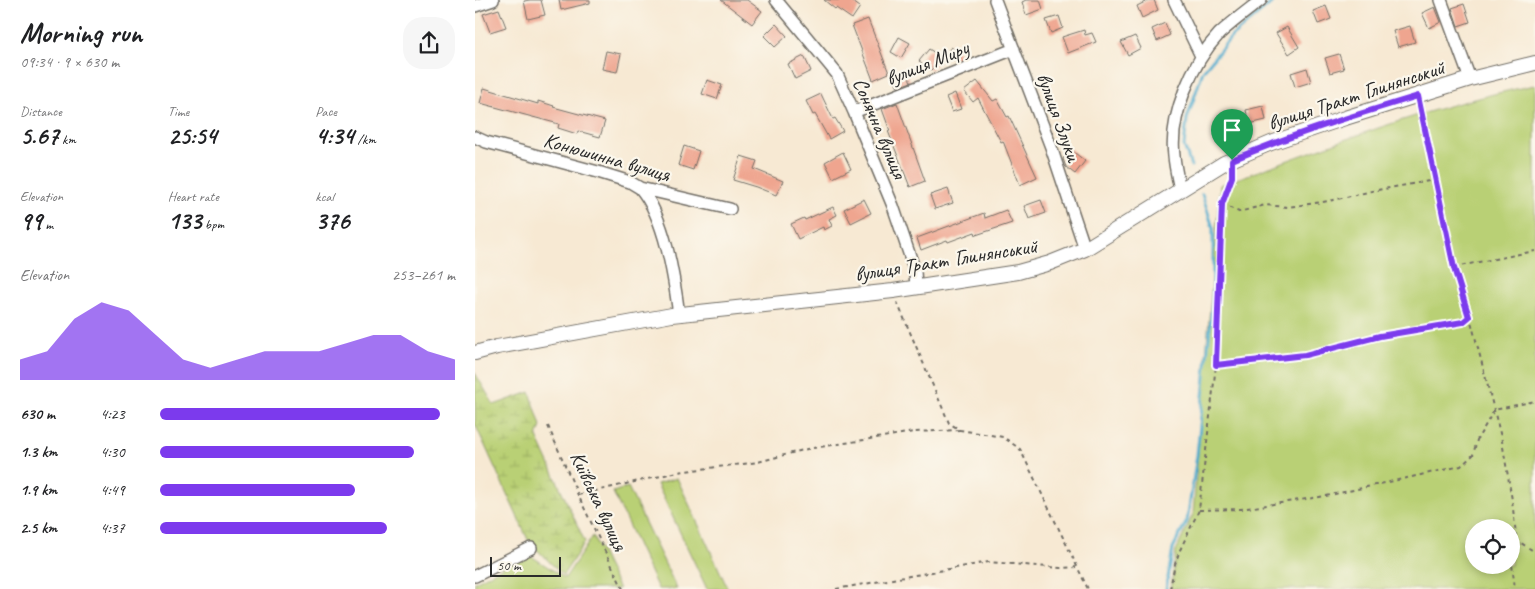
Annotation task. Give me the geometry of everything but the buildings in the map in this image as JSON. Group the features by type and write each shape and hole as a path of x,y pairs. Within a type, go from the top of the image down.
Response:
{"main road":[{"name":"вулиця Тракт Глинянський","path":"475,353 497,347 679,314 893,290 1018,272 1050,263 1085,248 1232,160 1280,140 1470,79 1535,63"}],"street":[{"path":"475,6 493,0"},
{"name":"Сонячна вулиця","path":"776,0 837,74 855,112 893,206 915,271 916,287"},
{"name":"вулиця Злуки","path":"995,0 1051,147 1085,248"},
{"path":"1173,0 1201,56"},
{"path":"1180,190 1173,155 1174,124 1186,88 1201,56 1220,34 1261,0"},
{"path":"1441,0 1470,79"},
{"name":"вулиця Миру","path":"855,112 1014,49"},
{"name":"Конюшинна вулиця","path":"475,137 486,142 598,172 630,182 640,188 731,209"},
{"path":"640,188 648,197 656,214 668,251 679,314"},
{"path":"475,576 531,548"}],"path":[{"path":"1418,96 1454,268 1502,441 1513,519"},
{"path":"1170,589 1179,550 1199,510 1216,365 1222,204 1232,177 1232,160"},
{"path":"1222,204 1239,212 1265,206 1288,207 1329,201 1429,181 1435,178"},
{"path":"1454,268 1535,251"},
{"path":"893,290 949,423 960,430"},
{"path":"1216,365 1305,355 1380,336 1463,322 1469,317"},
{"path":"1199,510 1241,509 1326,496 1461,466 1473,455 1477,440 1494,410 1535,401"},
{"name":"Київська вулиця","path":"548,426 578,495 623,589"},
{"path":"578,495 678,472 758,462 807,449 914,432 960,430 1003,437 1020,449 1088,589"},
{"path":"1520,542 1535,552"},
{"path":"836,589 989,562 1060,568 1078,567"},
{"path":"1514,574 1515,589"}],"green space":[{"path":"1535,85 1535,589 1171,589 1176,551 1193,514 1220,185 1376,129 1455,104"},
{"path":"475,373 494,405 530,392 541,426 537,437 585,542 563,575 529,542 475,424"},
{"path":"677,478 728,589 707,589 657,484"},
{"path":"628,487 677,589 658,589 613,492"},
{"path":"593,536 619,589 475,589 475,582 528,554 565,578"}],"waterway":[{"path":"1191,166 1184,146 1187,119 1203,71 1232,36 1275,0"},
{"path":"1166,589 1173,548 1187,521 1197,455 1213,298 1213,228 1202,194"}],"route":[{"path":"1418,96 1454,268 1469,317 1463,322 1380,336 1305,355 1216,365 1222,204 1232,177 1232,160 1308,130 1418,96"}]}
